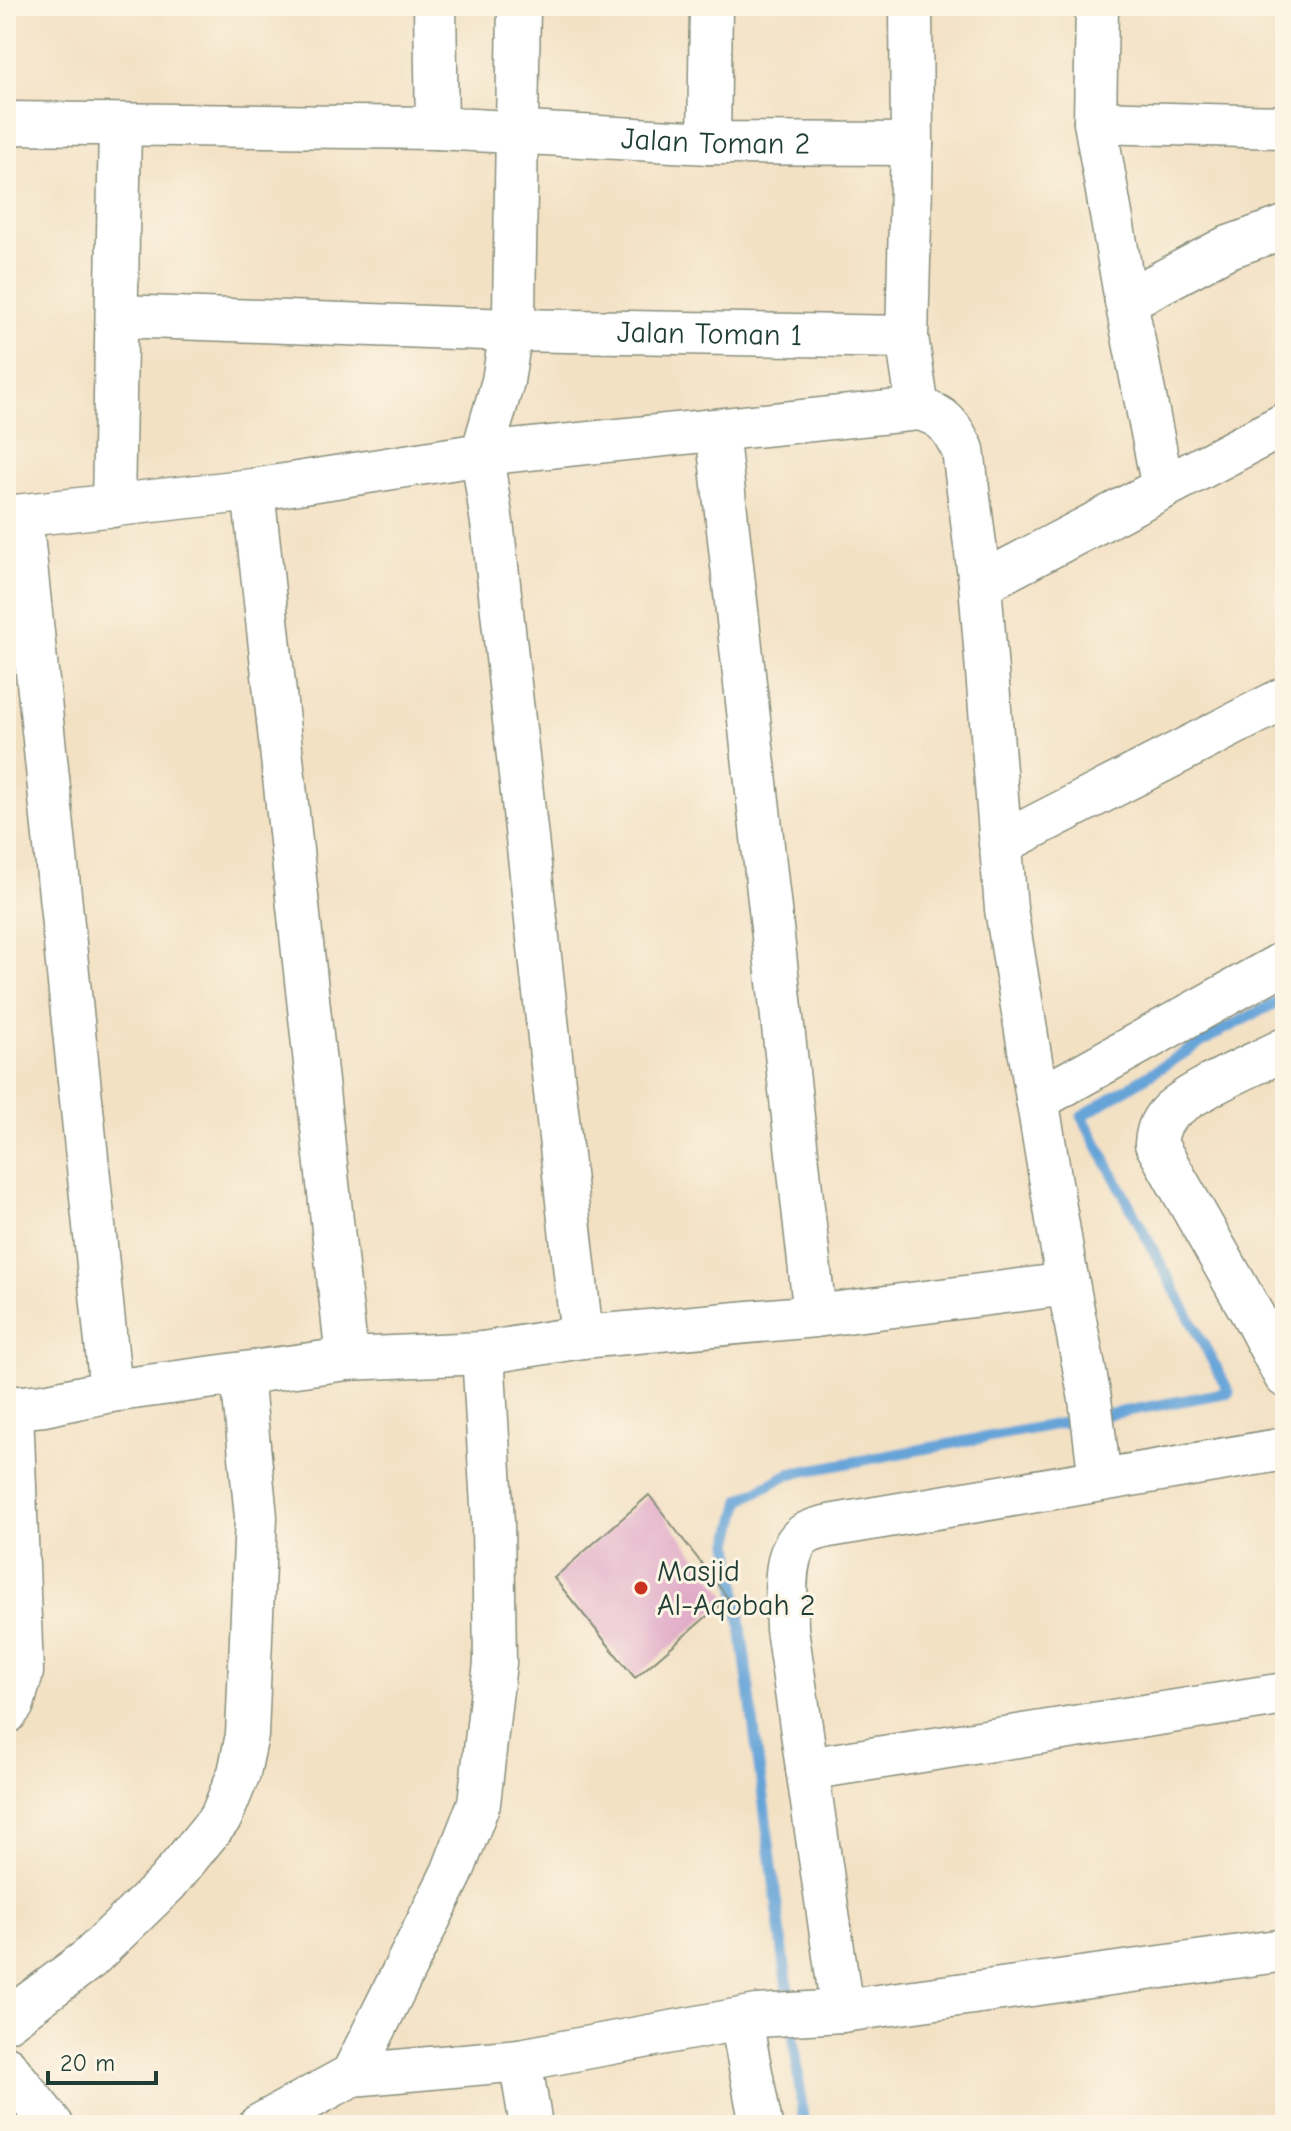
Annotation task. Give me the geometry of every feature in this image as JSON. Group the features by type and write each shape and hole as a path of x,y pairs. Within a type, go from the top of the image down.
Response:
{"street":[{"path":"435,6 437,128"},
{"path":"519,6 519,131 512,330 503,381 482,454 497,562 582,1337"},
{"path":"709,143 711,6"},
{"path":"911,6 912,144 907,337 918,409"},
{"path":"1097,6 1095,122 1163,488"},
{"path":"1095,122 1285,127"},
{"name":"Jalan Toman 2","path":"6,123 437,128 709,143 912,144"},
{"path":"113,506 120,125"},
{"path":"1126,301 1226,248 1285,227"},
{"name":"Jalan Toman 1","path":"118,316 512,330 907,337"},
{"path":"111,1391 13,517 253,490 482,454 918,409 937,413 953,431 963,450 980,584 1006,909 1090,1399 1098,1465"},
{"path":"980,584 1285,424"},
{"path":"717,430 815,1316"},
{"path":"253,490 347,1359"},
{"path":"1000,844 1285,698"},
{"path":"1037,1100 1285,962"},
{"path":"1285,1049 1181,1102 1158,1129 1156,1144 1270,1308 1285,1376"},
{"path":"6,1713 13,1704 22,1672 9,1406 44,1405 111,1391 347,1359 483,1353 582,1337 815,1316 1068,1284"},
{"path":"352,2075 452,1873 479,1803 495,1663 493,1523 483,1353"},
{"path":"6,2021 89,1959 167,1883 221,1817 239,1773 247,1735 256,1517 242,1375"},
{"path":"831,2011 807,1769 787,1629 786,1569 795,1545 805,1534 829,1526 1098,1465 1285,1449"},
{"path":"807,1769 1285,1694"},
{"path":"267,2123 352,2075 520,2060 749,2018 831,2011 1285,1950"},
{"path":"749,2018 761,2125"},
{"path":"520,2060 531,2125"},
{"path":"6,2067 52,2125"}],"building":[{"name":"Masjid Al-Aqobah 2","path":"649,1495 728,1598 635,1678 554,1578"}],"waterway":[{"path":"790,2005 730,1543 741,1500 789,1474 1229,1392 1082,1116 1215,1034 1285,998"},
{"path":"792,2022 804,2125"}],"place":[{"name":"Masjid Al-Aqobah 2","path":"641,1588"}]}
